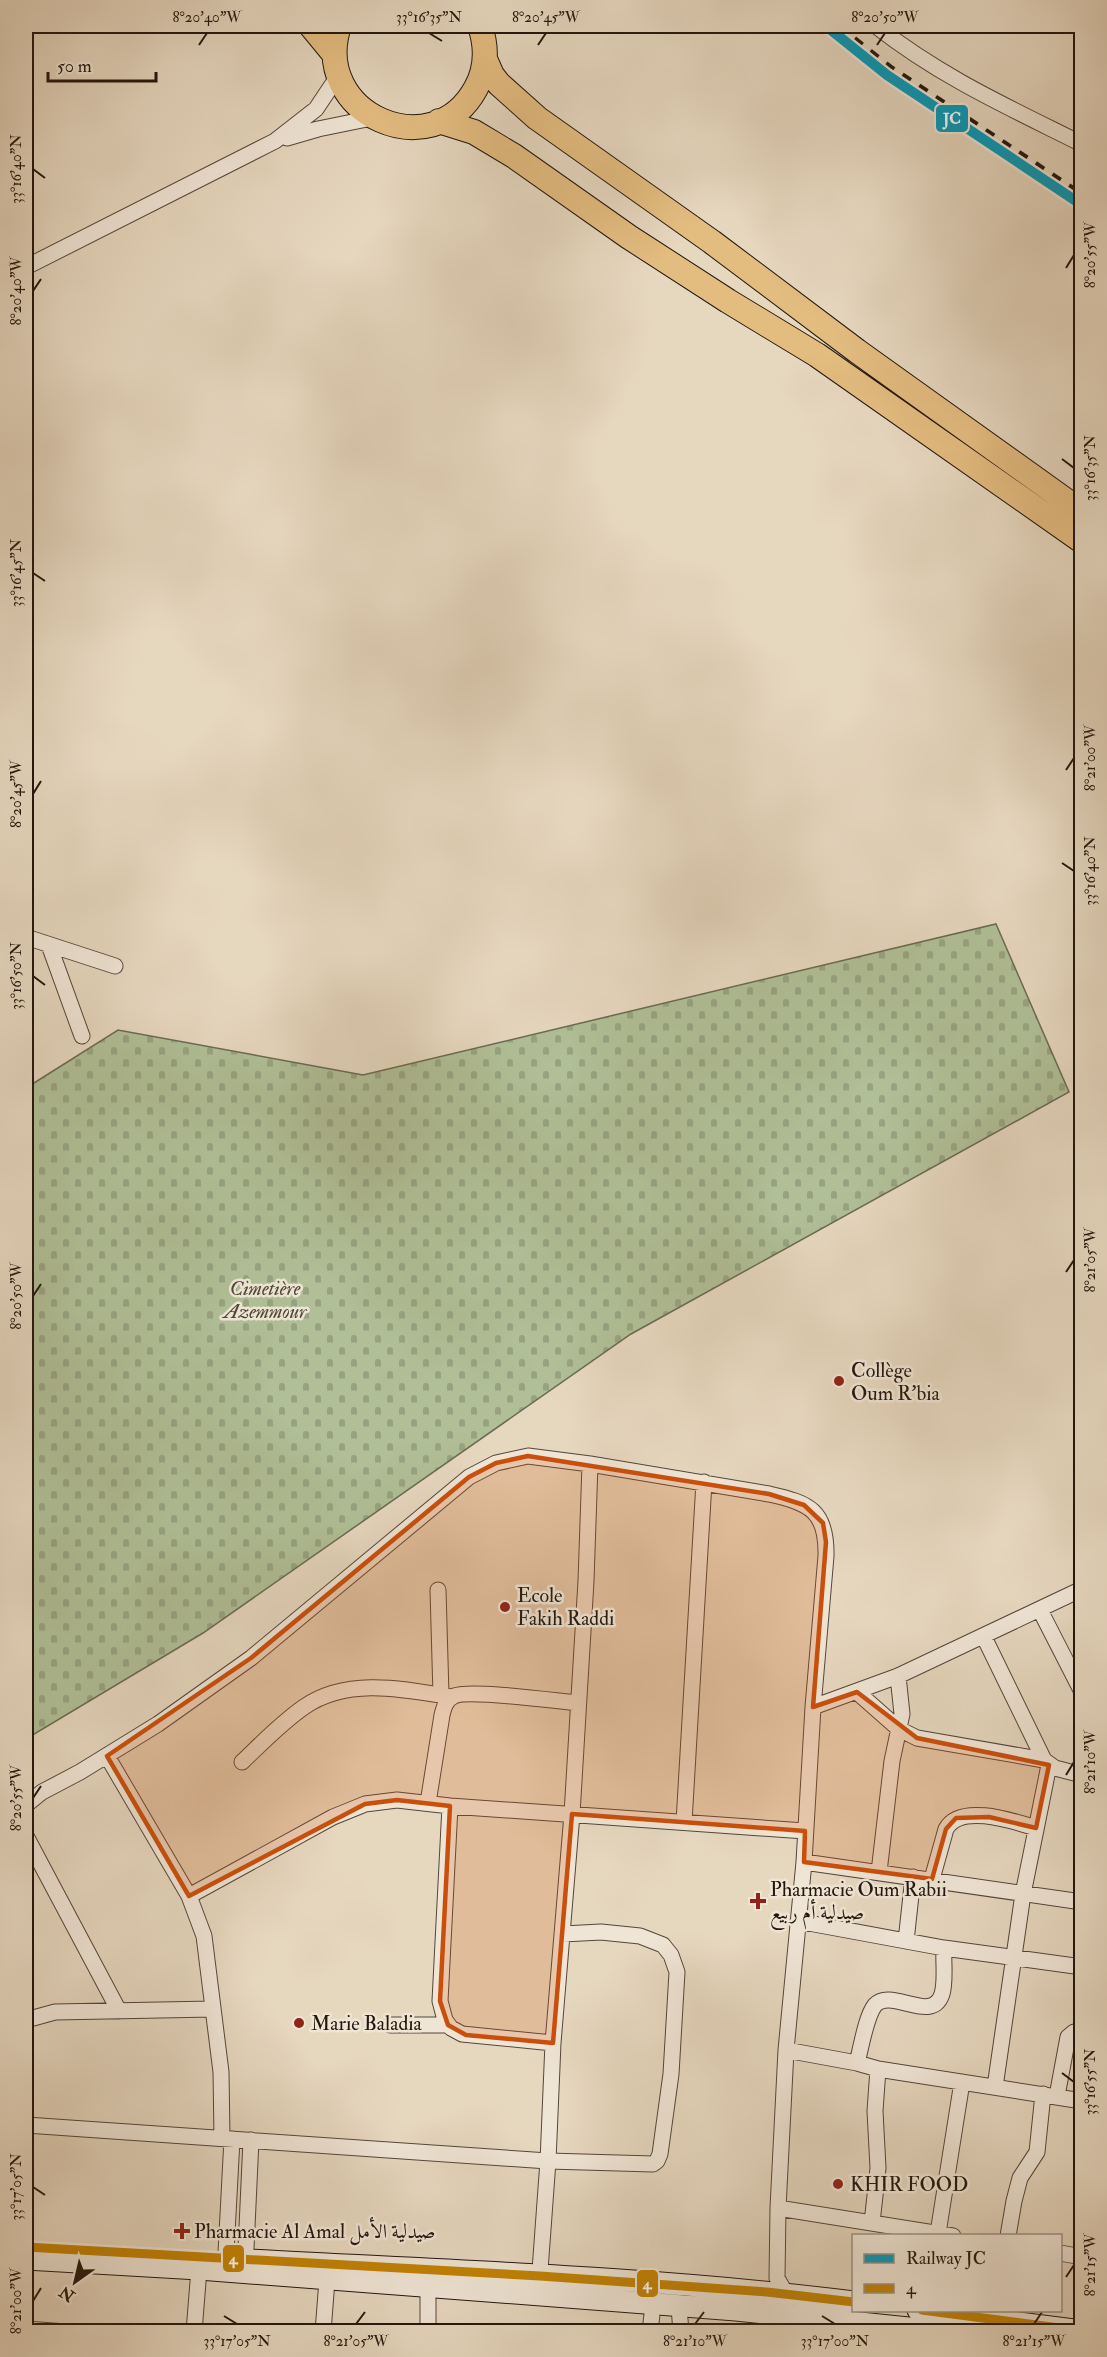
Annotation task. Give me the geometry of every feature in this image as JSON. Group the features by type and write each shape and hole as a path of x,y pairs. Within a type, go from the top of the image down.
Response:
{"highway":[{"path":"311,26 336,65 352,100 372,118 389,124 414,127 439,122 457,111 471,97 481,79 485,59 485,39 480,26"},
{"path":"336,65 335,37 339,26"},
{"path":"485,59 499,84 537,118 712,242 857,351 1082,512"},
{"path":"439,122 474,132 514,156 629,237 817,355 1082,541"}],"main road":[{"path":"26,2247 235,2266 539,2286 653,2305 775,2315 949,2328 1082,2331"},
{"path":"26,2259 199,2269 235,2266 327,2280 428,2286 777,2288 852,2302"},
{"path":"921,2312 949,2328"}],"street":[{"path":"876,26 951,78 1082,144"},
{"path":"26,267 275,141 316,109 336,65"},
{"path":"275,141 372,118"},
{"path":"26,937 114,966"},
{"path":"49,945 82,1036"},
{"path":"26,1805 42,1792 107,1756 158,1724 251,1658 454,1489 481,1470 514,1457 528,1456 590,1464 704,1482 793,1500 811,1509 823,1523 826,1556 813,1707 804,1862 786,2050 775,2315"},
{"path":"539,2286 553,2043 572,1814 586,1581 590,1464"},
{"path":"684,1822 704,1482"},
{"path":"813,1707 898,1676 1082,1589"},
{"path":"428,1803 446,1696 438,1590"},
{"path":"1040,1610 1082,1692"},
{"path":"984,1637 1046,1762 1023,1894 995,2087"},
{"path":"879,1872 886,1806 902,1714 898,1676"},
{"path":"242,1762 305,1706 334,1692 379,1688 446,1696 483,1695 578,1703"},
{"path":"857,1692 899,1728 917,1738 1046,1762 1082,1774"},
{"path":"107,1756 189,1896 204,1936 221,2072 235,2266"},
{"path":"189,1896 333,1817 356,1807 379,1801 806,1831"},
{"path":"450,1806 440,1992 443,2016 454,2030 466,2034 553,2043"},
{"path":"932,1880 946,1829 956,1818 989,1817 1036,1828"},
{"path":"26,1836 118,2011"},
{"path":"804,1862 1082,1902"},
{"path":"906,1941 913,1877"},
{"path":"798,1921 944,1948 1082,1967"},
{"path":"26,2125 548,2161 644,2165 655,2163 662,2148 671,2074 676,1972 667,1949 657,1942 640,1936 601,1932 563,1934"},
{"path":"857,2062 869,2020 876,2005 881,2001 927,2006 938,2001 942,1992 944,1948"},
{"path":"26,2020 55,2012 213,2009"},
{"path":"390,2025 448,2025"},
{"path":"1008,2234 1020,2178 1037,2152 1050,2095 1068,2037 1074,2032 1082,2031"},
{"path":"786,2050 857,2062 878,2069 1082,2101"},
{"path":"873,2223 878,2168 875,2111 878,2069"},
{"path":"778,2208 946,2234 962,2082"},
{"path":"235,2266 251,2140"},
{"path":"1062,2253 1082,2256"},
{"path":"194,2331 199,2269"},
{"path":"323,2331 327,2280"},
{"path":"428,2286 428,2331"},
{"path":"650,2331 653,2305"},
{"path":"679,2307 681,2331"},
{"path":"33,2330 66,2331"}],"highlighted area":[{"path":"528,1456 769,1494 804,1505 823,1523 826,1542 813,1707 857,1692 917,1738 1049,1765 1036,1828 989,1817 956,1818 946,1829 932,1879 804,1862 805,1831 572,1814 553,2043 466,2035 448,2025 440,2001 450,1806 397,1800 365,1804 189,1896 107,1756 251,1658 469,1477 496,1463"}],"green space":[{"name":"Cimetière Azemmour","path":"996,924 1069,1092 631,1334 203,1633 26,1739 26,1088 118,1030 363,1075"}],"railway":[{"path":"839,26 891,67 1082,194"}],"rail line":[{"name":"JC","path":"826,26 887,75 1082,205"}],"transit line":[{"name":"4","path":"26,2247 540,2276 767,2292 852,2302"},
{"name":"4","path":"937,2312 1082,2331"}],"place":[{"name":"Collège Oum R'bia","path":"839,1381"},
{"name":"Ecole Fakih Raddi","path":"505,1607"},
{"name":"Pharmacie Oum Rabii صيدلية أم ربيع","path":"758,1901"},
{"name":"Marie Baladia","path":"299,2023"},
{"name":"KHIR FOOD","path":"838,2184"},
{"name":"Pharmacie Al Amal صيدلية الأمل","path":"182,2231"}]}
